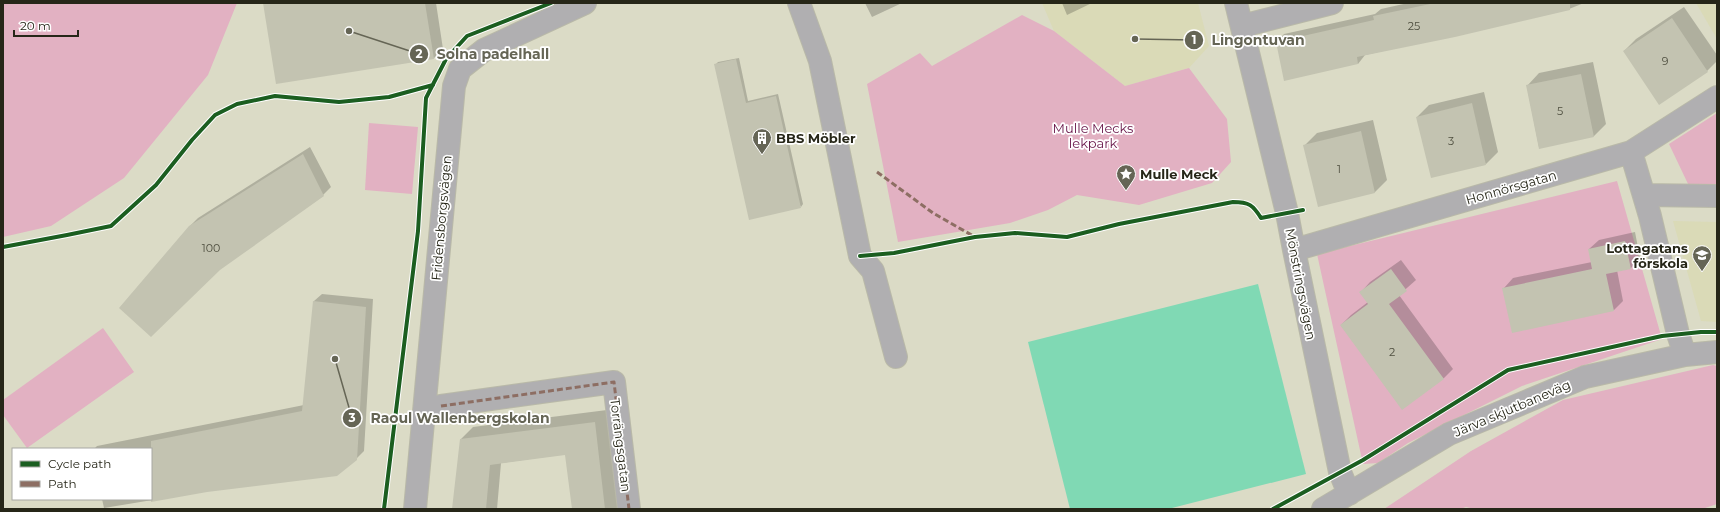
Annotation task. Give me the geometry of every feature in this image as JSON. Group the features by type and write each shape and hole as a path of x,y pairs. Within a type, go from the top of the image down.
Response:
{"street":[{"name":"Fridensborgsvägen","path":"415,509 454,86 460,69 484,50 585,3"},
{"path":"799,3 820,61 860,256 874,271 896,357"},
{"name":"Mönstringsvägen","path":"1236,3 1287,213 1340,472 1349,494"},
{"path":"1242,26 1332,3"},
{"name":"Honnörsgatan","path":"1294,250 1631,152 1717,97"},
{"path":"1631,152 1644,195 1678,334 1685,355"},
{"path":"1644,195 1717,196"},
{"name":"Järva skjutbaneväg","path":"1323,509 1450,434 1585,376 1685,355 1717,352"},
{"name":"Torrängsgatan","path":"440,406 614,382 629,509"}],"shaded area":[{"path":"1042,3 1198,3 1209,46 1189,68 1125,86 1054,31"},
{"path":"1696,3 1717,3 1717,39"},
{"name":"Lottagatans förskola","path":"1673,221 1717,222 1717,322 1701,321"},
{"path":"1258,284 1306,474 1168,509 1070,509 1028,342"}],"green space":[{"path":"3,3 237,3 208,75 124,178 51,226 3,237"},
{"name":"Mulle Mecks lekpark","path":"1022,15 1054,31 1125,86 1189,68 1227,119 1231,162 1212,183 1139,205 1077,195 1048,210 1010,223 898,242 867,84 920,53 932,66"},
{"path":"1717,113 1717,185 1689,186 1669,144"},
{"path":"369,123 418,127 412,194 365,190"},
{"path":"1617,181 1662,339 1522,386 1408,443 1378,463 1363,464 1317,254"},
{"path":"103,328 134,372 27,448 3,415 3,400"},
{"path":"1713,365 1717,366 1717,504 1702,509 1475,509 1466,507 1460,509 1384,509 1471,451 1563,400"}],"building":[{"path":"263,3 425,3 434,59 276,84"},
{"path":"1435,3 1570,3 1570,10 1455,37 1357,57 1358,64 1284,81 1276,42 1374,20 1373,16"},
{"path":"1672,18 1708,72 1659,105 1623,51"},
{"name":"BBS Möbler","path":"736,59 746,103 776,96 801,208 749,220 714,64"},
{"path":"1581,74 1594,137 1539,149 1526,85"},
{"path":"1472,103 1486,165 1431,178 1416,117"},
{"path":"1361,131 1375,193 1318,207 1303,145"},
{"path":"303,154 324,196 220,270 151,337 119,308 189,226"},
{"path":"1625,241 1631,269 1606,274 1614,311 1512,333 1502,288 1592,269 1588,249"},
{"path":"1391,269 1407,291 1389,304 1444,379 1402,410 1340,325 1368,304 1359,292"},
{"path":"313,301 366,307 357,460 337,476 207,492 151,502 151,441 302,411"},
{"path":"595,422 605,509 572,509 565,455 490,465 486,509 452,509 460,439"}],"marked path":[{"path":"877,172 933,213 975,237"},
{"path":"441,406 614,382 629,509"}],"cycle path":[{"path":"384,509 418,231 426,98 446,59 467,36 551,3"},
{"path":"3,247 111,226 156,185 192,140 215,115 237,104 275,96 339,102 389,97 433,85"},
{"path":"860,256 894,253 975,237 1015,233 1067,237 1119,224 1233,202 1250,205 1256,210 1261,218 1303,210"},
{"path":"1273,509 1363,460 1508,370 1662,336 1717,332"}],"place":[{"name":"Solna padelhall","path":"349,31"},
{"name":"Lingontuvan","path":"1135,39"},
{"name":"BBS Möbler","path":"762,155"},
{"name":"Mulle Meck","path":"1126,191"},
{"name":"Lottagatans förskola","path":"1702,272"},
{"name":"Raoul Wallenbergskolan","path":"335,359"}]}
